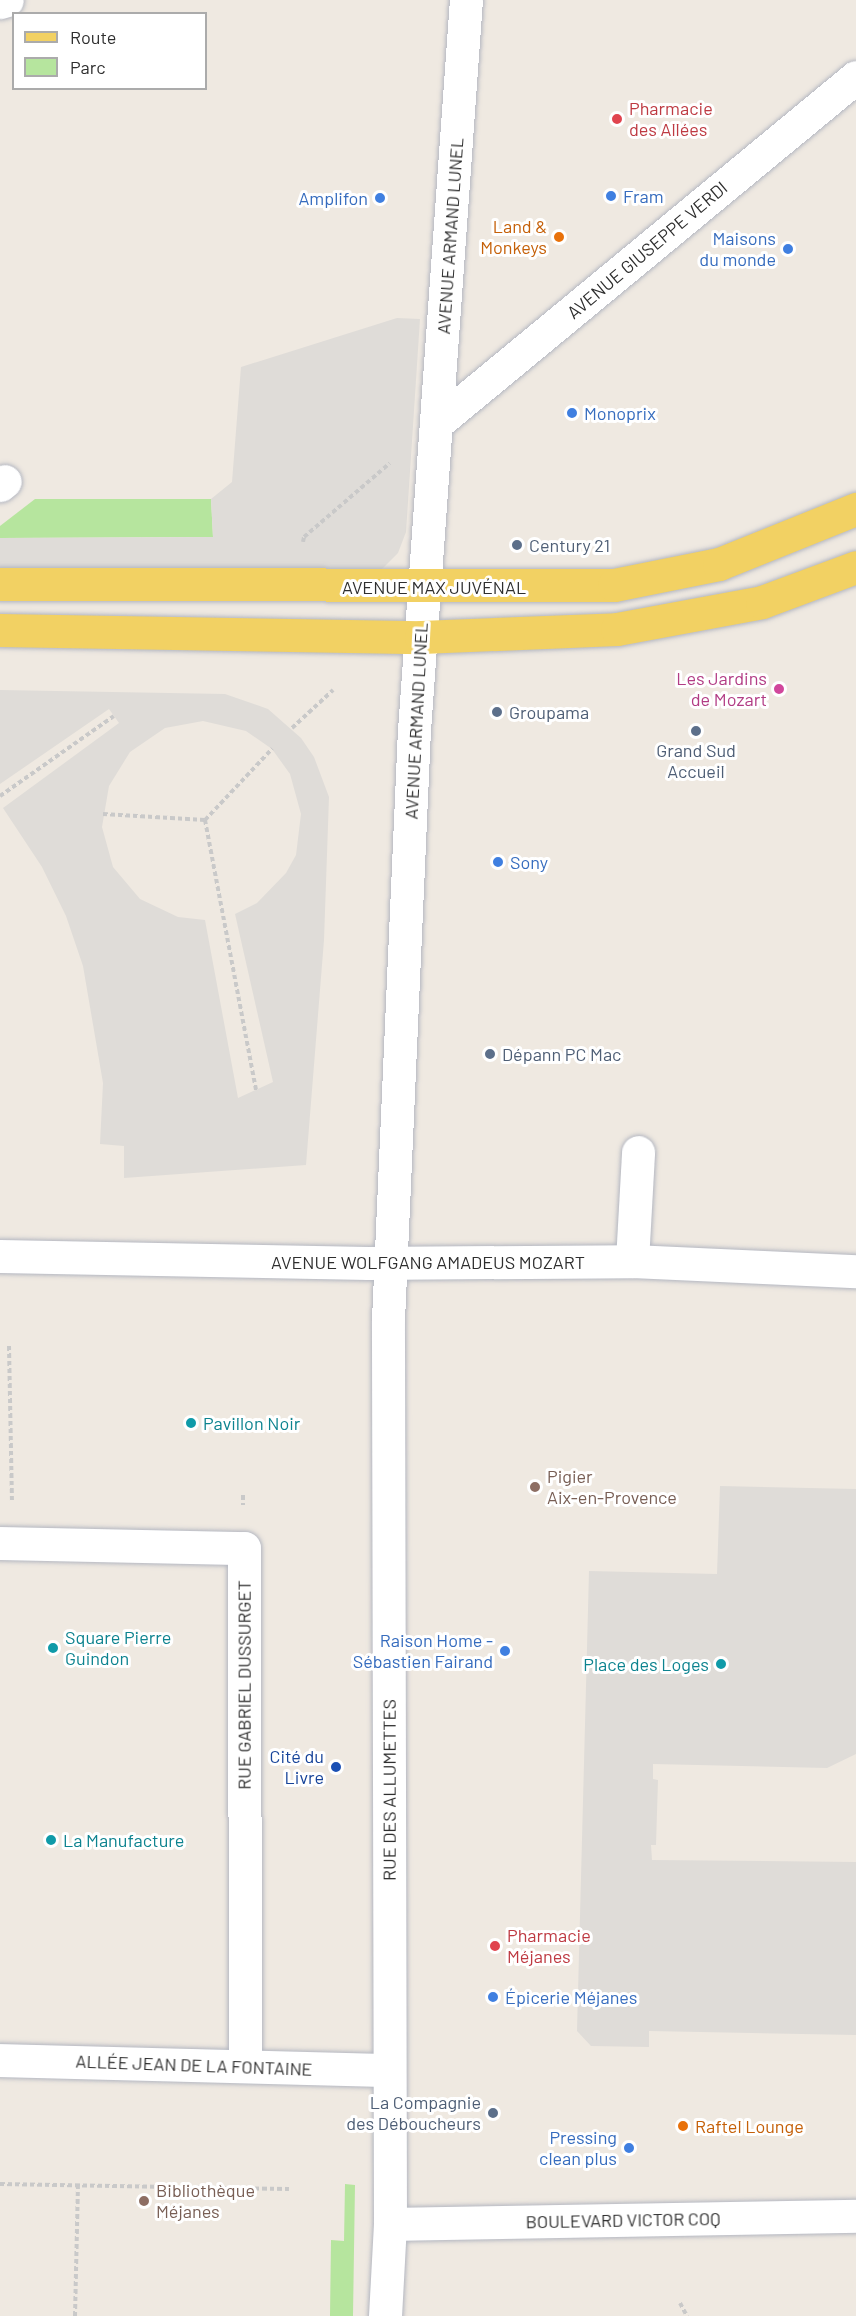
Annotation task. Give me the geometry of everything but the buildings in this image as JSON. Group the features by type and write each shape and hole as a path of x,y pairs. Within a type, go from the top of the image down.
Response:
{"main road":[{"name":"AVENUE MAX JUVÉNAL","path":"0,584 424,588 614,585 719,564 856,509"},
{"path":"0,630 421,637 617,629 762,602 856,567"}],"street":[{"path":"0,2 7,0"},
{"name":"AVENUE ARMAND LUNEL","path":"390,1264 421,637 466,0"},
{"name":"AVENUE GIUSEPPE VERDI","path":"437,423 856,77"},
{"path":"632,1261 638,1152"},
{"name":"AVENUE WOLFGANG AMADEUS MOZART","path":"0,1256 390,1264 632,1261 856,1271"},
{"name":"RUE DES ALLUMETTES","path":"385,2316 390,2224 387,2070 390,1264"},
{"name":"RUE GABRIEL DUSSURGET","path":"0,1543 244,1548 245,2065"},
{"name":"ALLÉE JEAN DE LA FONTAINE","path":"0,2060 387,2070"},
{"name":"BOULEVARD VICTOR COQ","path":"390,2224 856,2216"}],"path":[{"path":"299,587 304,537 437,423"},
{"path":"292,728 333,690"},
{"path":"0,796 114,716"},
{"path":"205,820 272,749"},
{"path":"103,814 205,820"},
{"path":"205,820 256,1090"},
{"path":"9,1347 11,1484"},
{"path":"0,2184 289,2189"},
{"path":"75,2316 78,2185"},
{"path":"680,2303 687,2316"}],"green space":[{"path":"35,499 211,499 213,537 0,538 0,526"},
{"path":"345,2184 355,2185 353,2316 330,2316 331,2240 344,2241"}],"shaded area":[{"path":"397,318 420,319 406,532 398,553 383,568 374,573 0,570 0,538 213,537 211,499 232,482 241,367"},
{"path":"0,690 225,694 268,709 301,738 314,757 329,797 324,940 306,1165 124,1178 124,1146 100,1144 103,1083 83,966 66,916 42,867 3,808 119,723 109,709 0,784","holes":["203,721 246,731 272,749 290,774 301,814 296,855 286,873 257,903 235,914 273,1082 238,1098 205,920 178,917 140,899 113,867 102,827 109,786 130,752 165,728"]},
{"path":"720,1486 856,1489 856,1754 827,1768 653,1764 653,1779 658,1780 656,1845 651,1845 652,1860 856,1862 856,2035 649,2031 649,2047 591,2046 577,2031 589,1571 717,1574"}],"place":[{"name":"Pharmacie des Allées","path":"617,119"},
{"name":"Fram","path":"611,196"},
{"name":"Amplifon","path":"380,198"},
{"name":"Land & Monkeys","path":"559,237"},
{"name":"Maisons du monde","path":"788,249"},
{"name":"Monoprix","path":"572,413"},
{"name":"Century 21","path":"517,545"},
{"name":"Les Jardins de Mozart","path":"779,689"},
{"name":"Groupama","path":"497,712"},
{"name":"Grand Sud Accueil","path":"696,731"},
{"name":"Sony","path":"498,862"},
{"name":"Dépann PC Mac","path":"490,1054"},
{"name":"Pavillon Noir","path":"191,1423"},
{"name":"Pigier Aix-en-Provence","path":"535,1487"},
{"name":"Square Pierre Guindon","path":"53,1648"},
{"name":"Raison Home - Sébastien Fairand","path":"505,1651"},
{"name":"Place des Loges","path":"721,1664"},
{"name":"Cité du Livre","path":"336,1767"},
{"name":"La Manufacture","path":"51,1840"},
{"name":"Pharmacie Méjanes","path":"495,1946"},
{"name":"Épicerie Méjanes","path":"493,1997"},
{"name":"La Compagnie des Déboucheurs","path":"493,2113"},
{"name":"Raftel Lounge","path":"683,2126"},
{"name":"Pressing clean plus","path":"629,2148"},
{"name":"Bibliothèque Méjanes","path":"144,2201"}]}
